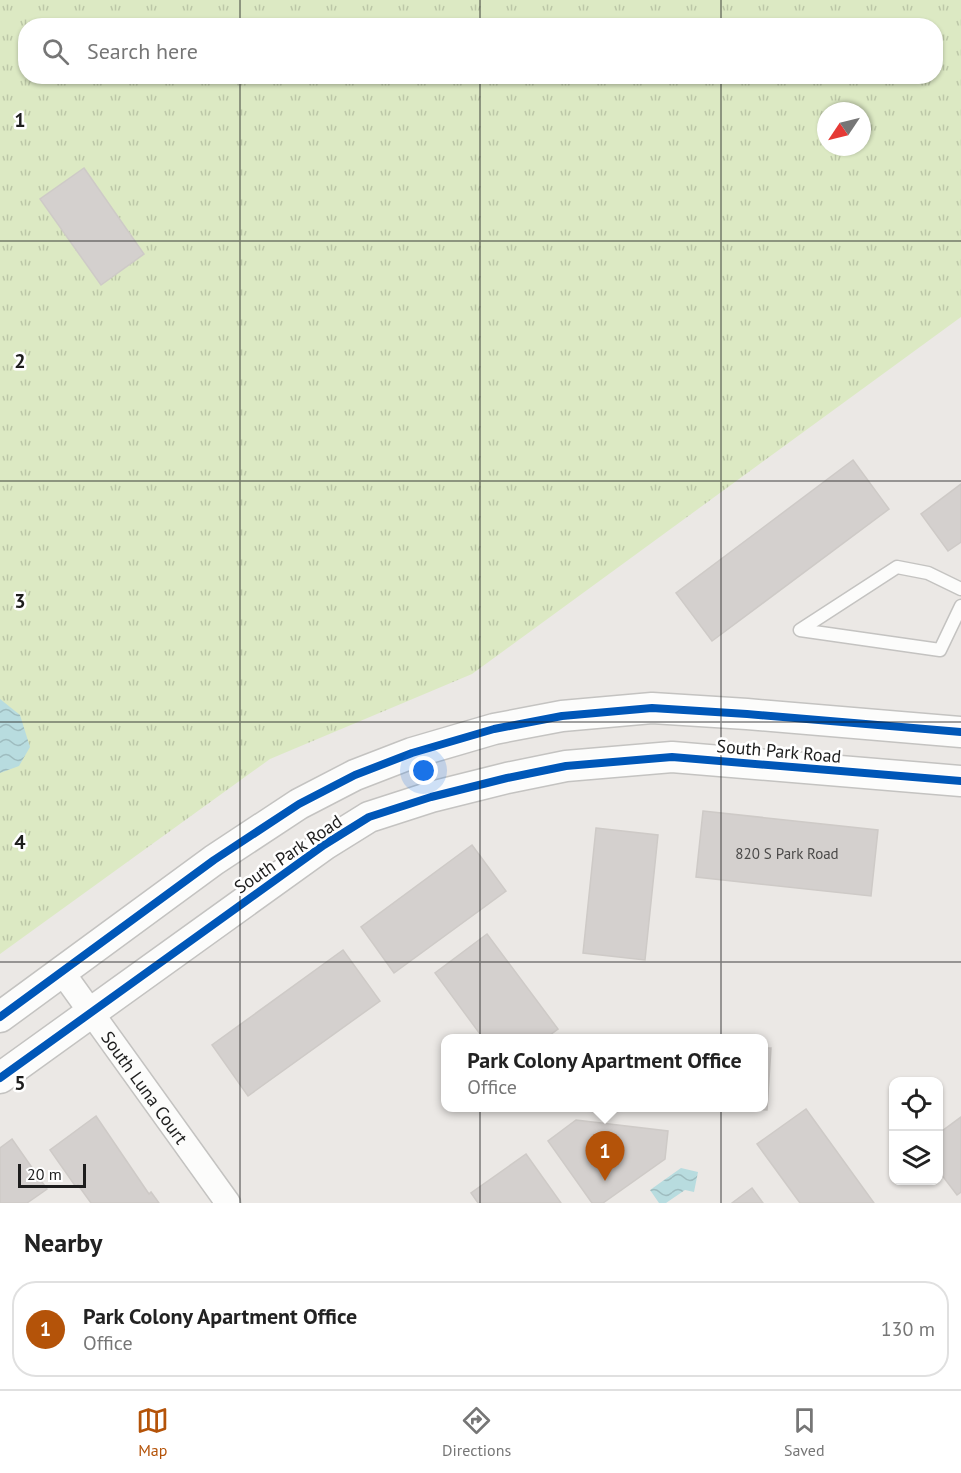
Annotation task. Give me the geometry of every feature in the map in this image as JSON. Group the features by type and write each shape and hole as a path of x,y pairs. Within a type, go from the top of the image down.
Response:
{"street":[{"name":"South Park Road","path":"0,1017 214,860 299,804 367,770 411,753 494,729 562,716 652,708 961,732"},
{"name":"South Park Road","path":"0,1078 324,845 369,818 431,798 507,778 566,766 672,757 961,781"},
{"name":"South Luna Court","path":"62,972 228,1203"}],"lane":[{"path":"961,589 928,573 897,567 800,630 940,650 961,606"}],"green space":[{"path":"0,0 961,0 961,317 472,674 270,759 0,954"}],"water":[{"path":"0,699 20,715 30,747 19,766 0,773"},
{"path":"681,1168 698,1172 694,1192 685,1190 666,1203 659,1203 650,1190"}],"building":[{"path":"84,168 144,254 101,285 40,199"},
{"path":"853,460 889,509 712,641 676,593"},
{"path":"961,484 961,542 948,551 921,514"},
{"path":"703,811 878,830 871,896 696,877"},
{"path":"596,828 658,835 645,960 583,953"},
{"path":"472,845 506,891 394,973 361,927"},
{"path":"487,934 558,1029 551,1034 480,1034 435,973"},
{"path":"343,950 380,1001 248,1096 212,1045"},
{"path":"768,1048 771,1048 768,1094"},
{"path":"806,1109 874,1203 800,1203 757,1144"},
{"path":"96,1116 149,1194 151,1192 159,1203 91,1203 78,1185 76,1187 50,1150"},
{"path":"961,1117 961,1192 957,1195 943,1177 943,1130"},
{"path":"576,1120 668,1131 665,1159 603,1203 592,1203 548,1141"},
{"path":"12,1139 47,1189 27,1203 0,1203 0,1148"},
{"path":"526,1154 561,1203 478,1203 471,1193"},
{"path":"752,1188 763,1203 732,1203"}],"cycle path":[{"path":"0,1017 214,860 299,804 355,775 412,753 494,729 562,716 652,708 961,732"},
{"path":"0,1078 324,845 369,817 431,797 566,766 672,757 961,781"}],"place":[{"name":"Park Colony Apartment Office","path":"605,1181"}]}
